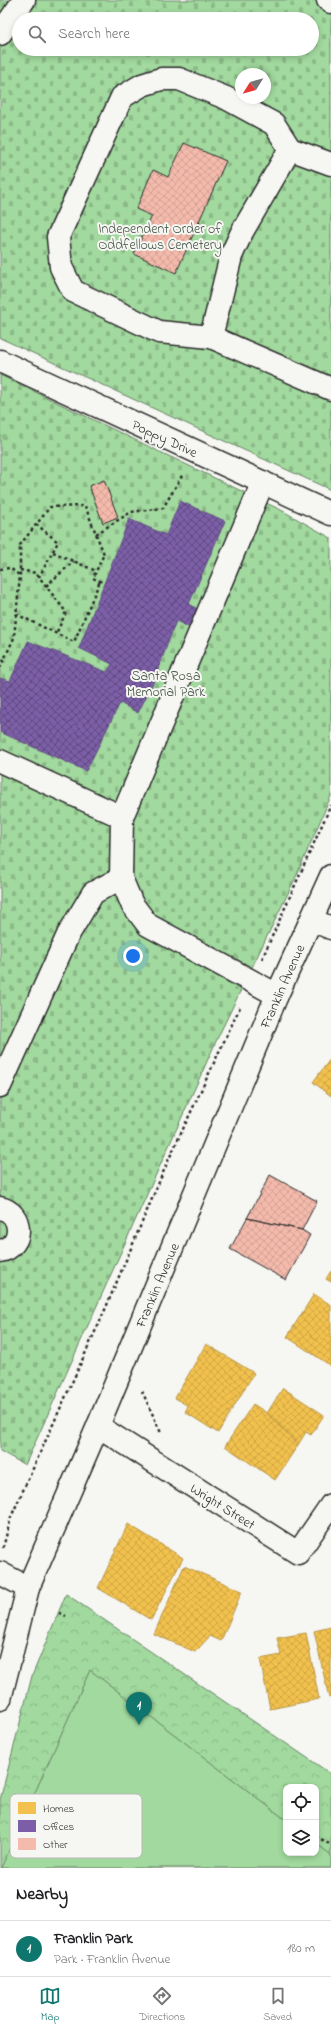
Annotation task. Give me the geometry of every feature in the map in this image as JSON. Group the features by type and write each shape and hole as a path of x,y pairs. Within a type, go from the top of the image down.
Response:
{"main road":[{"path":"16,12 24,0"},
{"path":"0,34 12,17"},
{"path":"331,164 290,149 274,124 226,98 179,79 161,79 142,85 122,97 58,237 61,267 73,291 159,332 211,337 331,389"},
{"path":"211,337 231,256 242,232 290,149"},
{"name":"Poppy Drive","path":"0,361 331,514"},
{"path":"263,482 122,817 121,878 132,904 148,925 277,995"},
{"path":"0,761 122,817"},
{"name":"Franklin Avenue","path":"0,1699 28,1588 98,1426 277,995 322,924 331,876"},
{"path":"0,1086 68,935 93,893 121,878"},
{"path":"0,1208 8,1210 14,1215 19,1228 15,1242 10,1247 0,1250"},
{"name":"Wright Street","path":"98,1426 298,1553 331,1505"},
{"path":"1,1563 28,1588"}],"path":[{"path":"96,534 131,512 163,508 195,451"},
{"path":"0,668 14,638 20,575 20,545 50,508 85,506 104,554 93,578 104,583"},
{"path":"36,524 58,542 39,577"},
{"path":"53,552 96,571"},
{"path":"46,586 74,561"},
{"path":"0,569 10,568 20,575"},
{"path":"20,570 36,573 66,612 56,634"},
{"path":"16,614 74,642 100,581"},
{"path":"1,1563 10,1516 104,1312 168,1161 252,981 331,805"},
{"path":"142,1391 161,1433"},
{"path":"59,1613 66,1616"},
{"path":"319,1838 331,1845"}],"green space":[{"name":"Independent Order of Oddfellows Cemetery","path":"0,0 331,0 331,490 0,338"},
{"name":"Santa Rosa Memorial Park","path":"0,375 281,510 331,538 331,796 295,879 218,1037 25,1465 0,1451"},
{"path":"66,1594 331,1774 331,1868 0,1868 0,1800 32,1676"},
{"path":"90,1670 283,1818 283,1856 319,1856 319,1845 331,1855 331,1868 1,1868 10,1848 10,1858 142,1858 142,1794 34,1794"}],"building: Homes":[{"path":"331,1058 331,1096 313,1082"},
{"path":"331,1271 331,1282 326,1279"},
{"path":"314,1294 331,1305 331,1366 287,1337"},
{"path":"206,1344 254,1373 218,1433 185,1412 188,1406 175,1398"},
{"path":"283,1388 324,1415 311,1435 306,1432 298,1445 267,1413"},
{"path":"253,1404 267,1413 298,1445 275,1480 225,1446"},
{"path":"128,1524 183,1558 151,1620 98,1588"},
{"path":"184,1566 242,1591 221,1641 210,1636 195,1652 154,1634"},
{"path":"331,1627 331,1697 329,1698 314,1631"},
{"path":"306,1633 319,1699 270,1709 260,1659 281,1655 277,1638"}],"building: Offices":[{"path":"180,501 225,521 189,604 204,613 197,631 176,621 153,683 138,713 120,703 86,771 0,732 0,678 10,681 28,641 107,672 112,664 79,648 129,519 166,535"}],"building: Other":[{"path":"184,143 226,161 176,273 134,254 152,216 136,209 153,170 168,177"},
{"path":"104,480 118,517 103,523 89,486"},
{"path":"270,1175 317,1201 302,1230 247,1218"},
{"path":"247,1218 302,1230 310,1235 286,1280 230,1249"}],"place":[{"name":"Franklin Park","path":"139,1725"}]}
